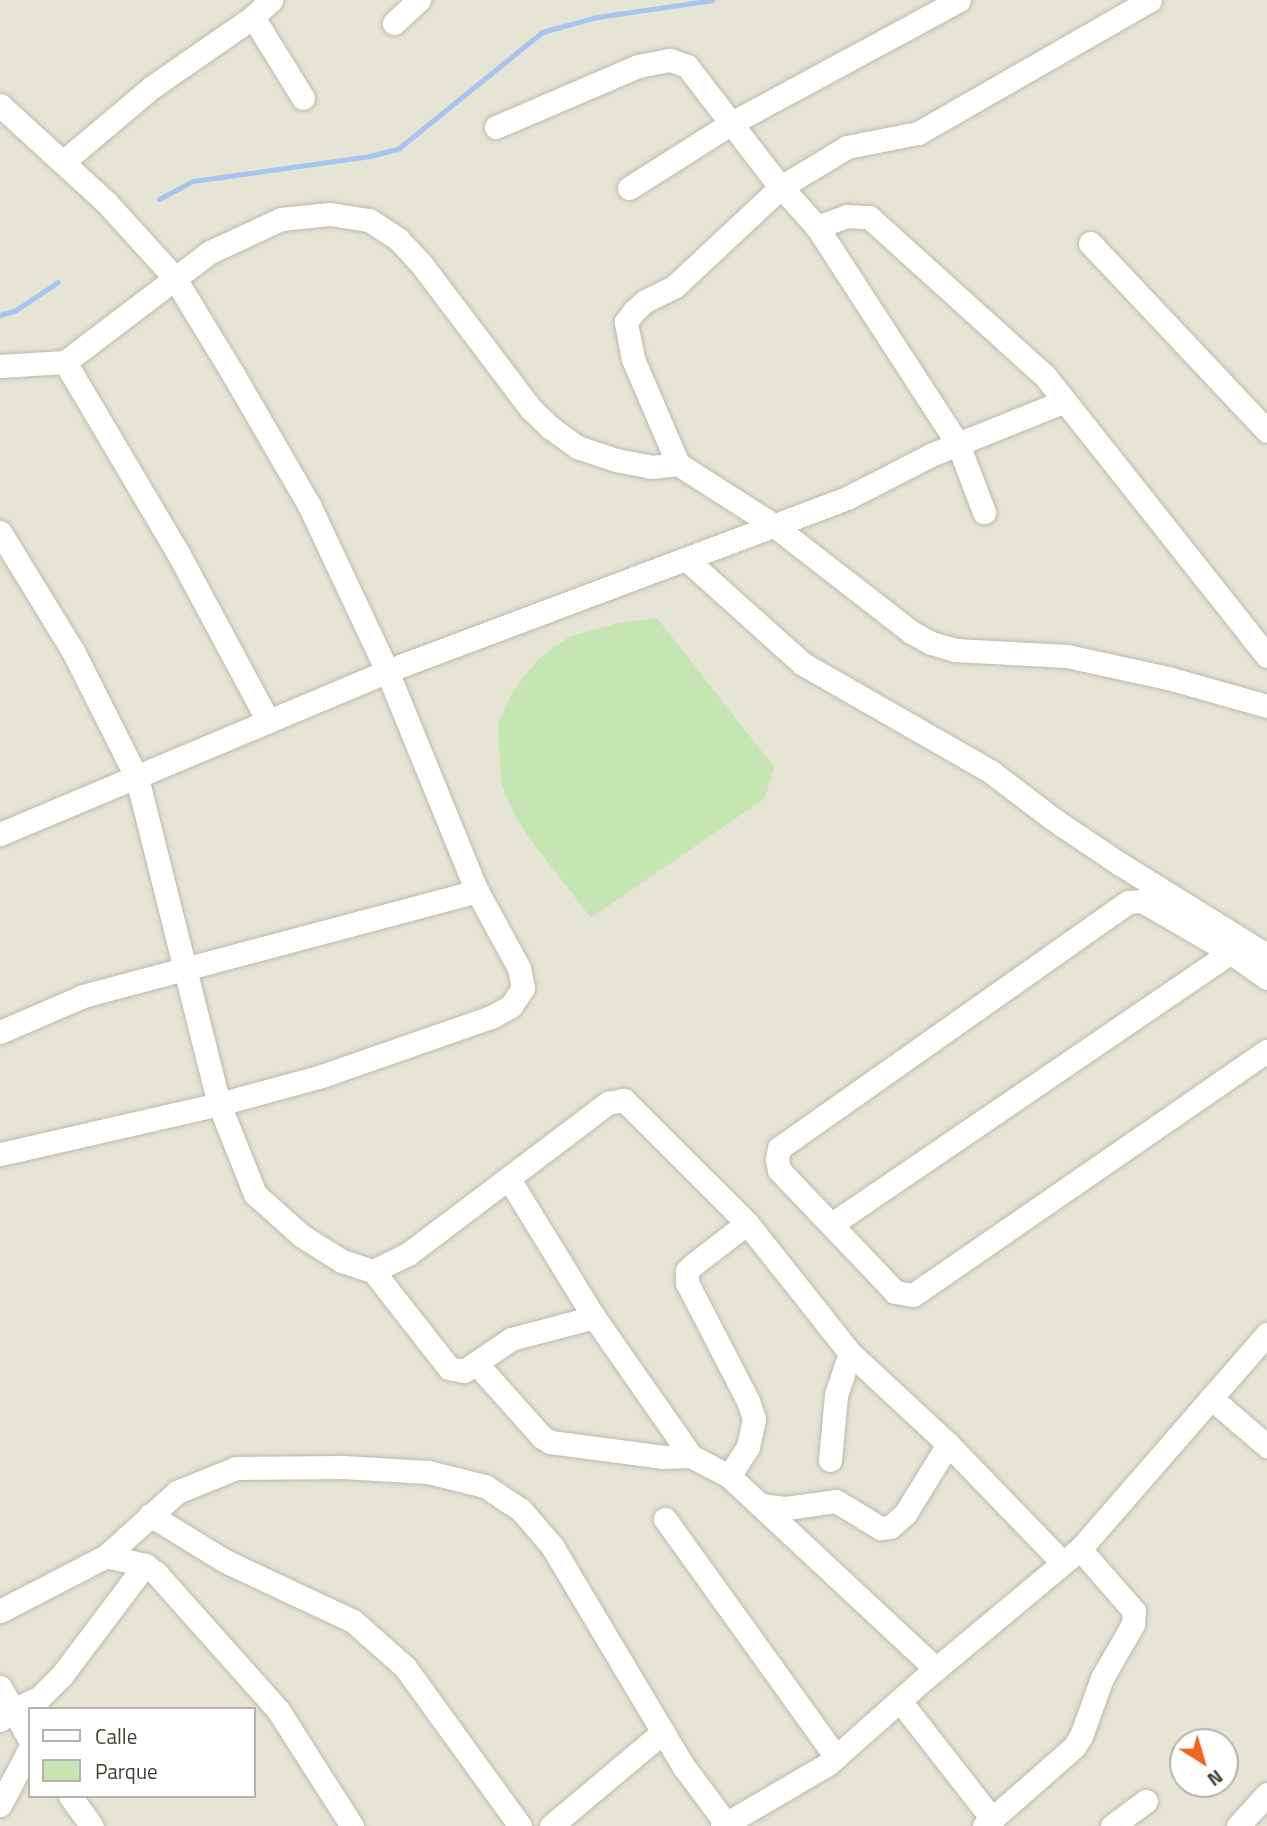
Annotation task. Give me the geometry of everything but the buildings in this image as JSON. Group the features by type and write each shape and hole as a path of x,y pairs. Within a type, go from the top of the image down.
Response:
{"street":[{"path":"394,23 419,0"},
{"path":"629,188 730,124 959,0"},
{"path":"1150,0 918,133 847,147 781,187 699,266 674,287 645,301 626,322 634,359 678,464 772,524 911,632 931,643 955,650 1067,656 1168,678 1267,706"},
{"path":"63,162 152,87 262,6 303,98"},
{"path":"496,127 638,66 670,60 687,66 730,124 817,227 958,444 984,512"},
{"path":"0,105 63,162 174,277 309,505 387,671 477,891 519,968 523,988 512,1006 492,1017 322,1076 219,1104 0,1154"},
{"path":"0,366 65,362 210,252 281,219 330,214 369,220 398,239 422,265 530,408 551,428 578,447 616,460 650,467 678,464"},
{"path":"817,227 846,216 869,218 1045,376 1267,656"},
{"path":"1090,243 1259,409 1267,431"},
{"path":"65,362 178,553 268,721"},
{"path":"0,834 387,671 847,498 958,444 1065,401"},
{"path":"0,532 73,652 136,778 187,968 219,1104 256,1194 302,1236 342,1261 373,1271 449,1368 464,1371 511,1339 594,1317"},
{"path":"686,559 803,664 990,771 1053,819 1120,864 1267,955"},
{"path":"0,1032 83,996 477,891"},
{"path":"1267,978 1230,952 1142,901 1128,902 779,1149 779,1170 895,1292 905,1296 914,1294 1267,1051"},
{"path":"832,1224 1230,952"},
{"path":"373,1271 408,1254 608,1103 624,1100 747,1223 850,1353 948,1444 1063,1563"},
{"path":"509,1179 594,1317 691,1456 729,1476 936,1669"},
{"path":"729,1476 748,1447 754,1419 748,1401 687,1283 687,1271 747,1223"},
{"path":"0,1611 106,1556 177,1492 236,1468 342,1467 428,1472 485,1486 521,1510 552,1546 684,1767 725,1825 836,1757 1080,1549 1165,1455 1267,1334"},
{"path":"830,1460 836,1395 850,1353"},
{"path":"476,1363 542,1437 550,1441 664,1457 691,1456"},
{"path":"1211,1398 1267,1446"},
{"path":"761,1505 786,1508 836,1501 880,1528 890,1527 905,1514 948,1444"},
{"path":"150,1515 225,1561 353,1621 405,1667 520,1826"},
{"path":"664,1520 836,1757"},
{"path":"900,1700 989,1823 1074,1747 1081,1736 1102,1678 1133,1624 1134,1611 1080,1549"},
{"path":"106,1556 145,1565 156,1573 278,1710 352,1826"},
{"path":"7,1714 39,1698 62,1675 145,1565"},
{"path":"0,1687 7,1714 28,1738"},
{"path":"551,1826 663,1732"},
{"path":"0,1805 28,1752"},
{"path":"1238,1826 1267,1794"},
{"path":"71,1798 92,1826"},
{"path":"1112,1826 1146,1801"}],"shaded area":[{"path":"0,0 1267,0 1267,1826 0,1826"}],"green space":[{"path":"657,618 774,767 765,798 591,918 527,835 510,806 501,782 498,724 513,691 538,659 569,637 618,623"}],"waterway":[{"path":"159,199 193,181 370,156 399,148 542,32 597,17 713,0"},
{"path":"0,315 16,310 58,282"}]}
